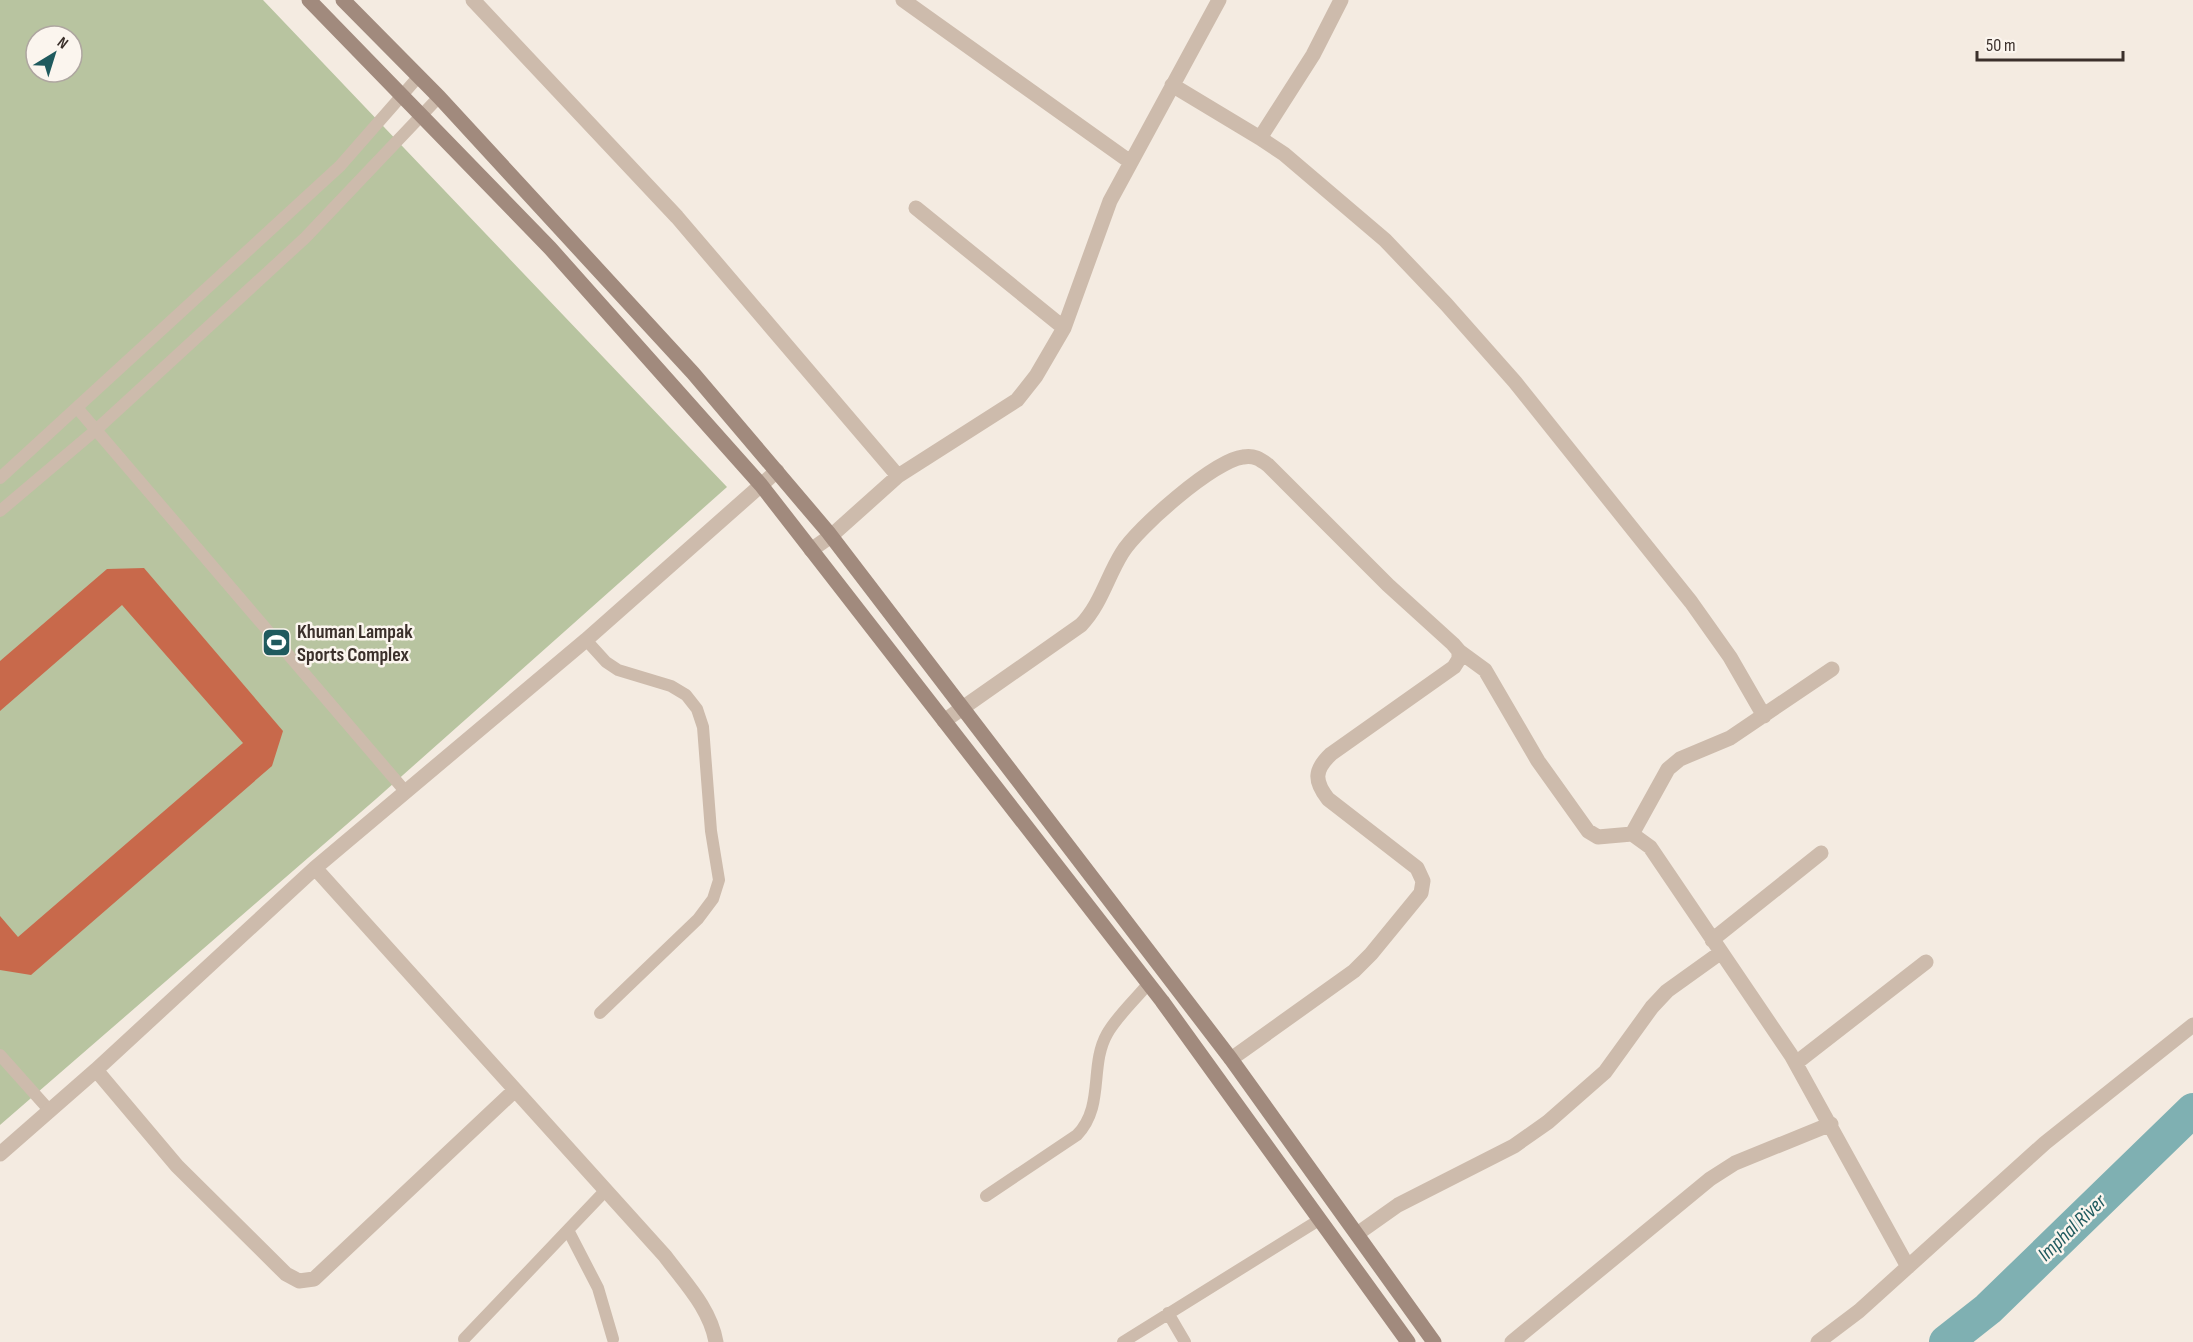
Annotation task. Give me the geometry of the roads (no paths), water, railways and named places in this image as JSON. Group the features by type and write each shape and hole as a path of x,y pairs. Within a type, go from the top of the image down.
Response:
{"main road":[{"path":"309,0 550,248 761,485 1148,984 1408,1342"},
{"path":"343,0 439,97 693,373 831,536 1231,1059 1434,1342"}],"street":[{"path":"473,0 677,217 892,481"},
{"path":"903,0 1129,161"},
{"path":"811,549 831,536 892,481 1017,400 1036,376 1064,328 1110,201 1129,161 1219,0"},
{"path":"1260,138 1293,88 1341,0"},
{"path":"1172,85 1260,138 1385,240 1515,382 1691,602 1730,657 1764,716"},
{"path":"916,208 1064,328"},
{"path":"944,720 1081,625 1094,611 1122,553 1143,525 1225,464 1241,457 1257,457 1268,465 1459,651 1485,670 1538,762 1588,831 1598,837 1632,834 1650,847 1796,1063 1908,1267"},
{"path":"0,1154 96,1070 315,868 586,640 777,471"},
{"path":"1231,1059 1353,971 1378,946 1421,893 1423,881 1416,868 1328,800 1318,786 1316,776 1322,763 1331,754 1454,667 1459,659 1459,651"},
{"path":"1632,834 1668,769 1680,759 1731,738 1832,669"},
{"path":"1357,1234 1398,1205 1514,1146 1548,1122 1605,1072 1652,1007 1667,991 1821,853"},
{"path":"315,868 665,1256 705,1309 713,1326 716,1342"},
{"path":"1796,1063 1926,962"},
{"path":"1818,1342 1859,1311 2046,1143 2193,1026"},
{"path":"96,1070 177,1166 286,1274 299,1281 314,1279 515,1090"},
{"path":"1512,1342 1710,1179 1735,1163 1831,1124"}],"lane":[{"path":"0,478 340,166 401,93 419,76"},
{"path":"0,511 97,429 305,238 439,97"},
{"path":"78,408 405,791"},
{"path":"586,640 606,662 618,670 671,686 686,695 697,709 703,727 711,831 719,880 713,899 699,919 600,1013"},
{"path":"986,1196 1068,1141 1087,1124 1095,1099 1102,1047 1107,1034 1148,984"},
{"path":"0,1055 50,1111"},
{"path":"464,1339 605,1191"},
{"path":"1123,1342 1319,1220"},
{"path":"568,1230 598,1288 613,1339"},
{"path":"1168,1314 1185,1342"}],"waterway":[{"name":"Imphal River","path":"1946,1342 1988,1309 2193,1110"}],"place":[{"name":"Khuman Lampak Sports Complex","path":"276,643"}]}
